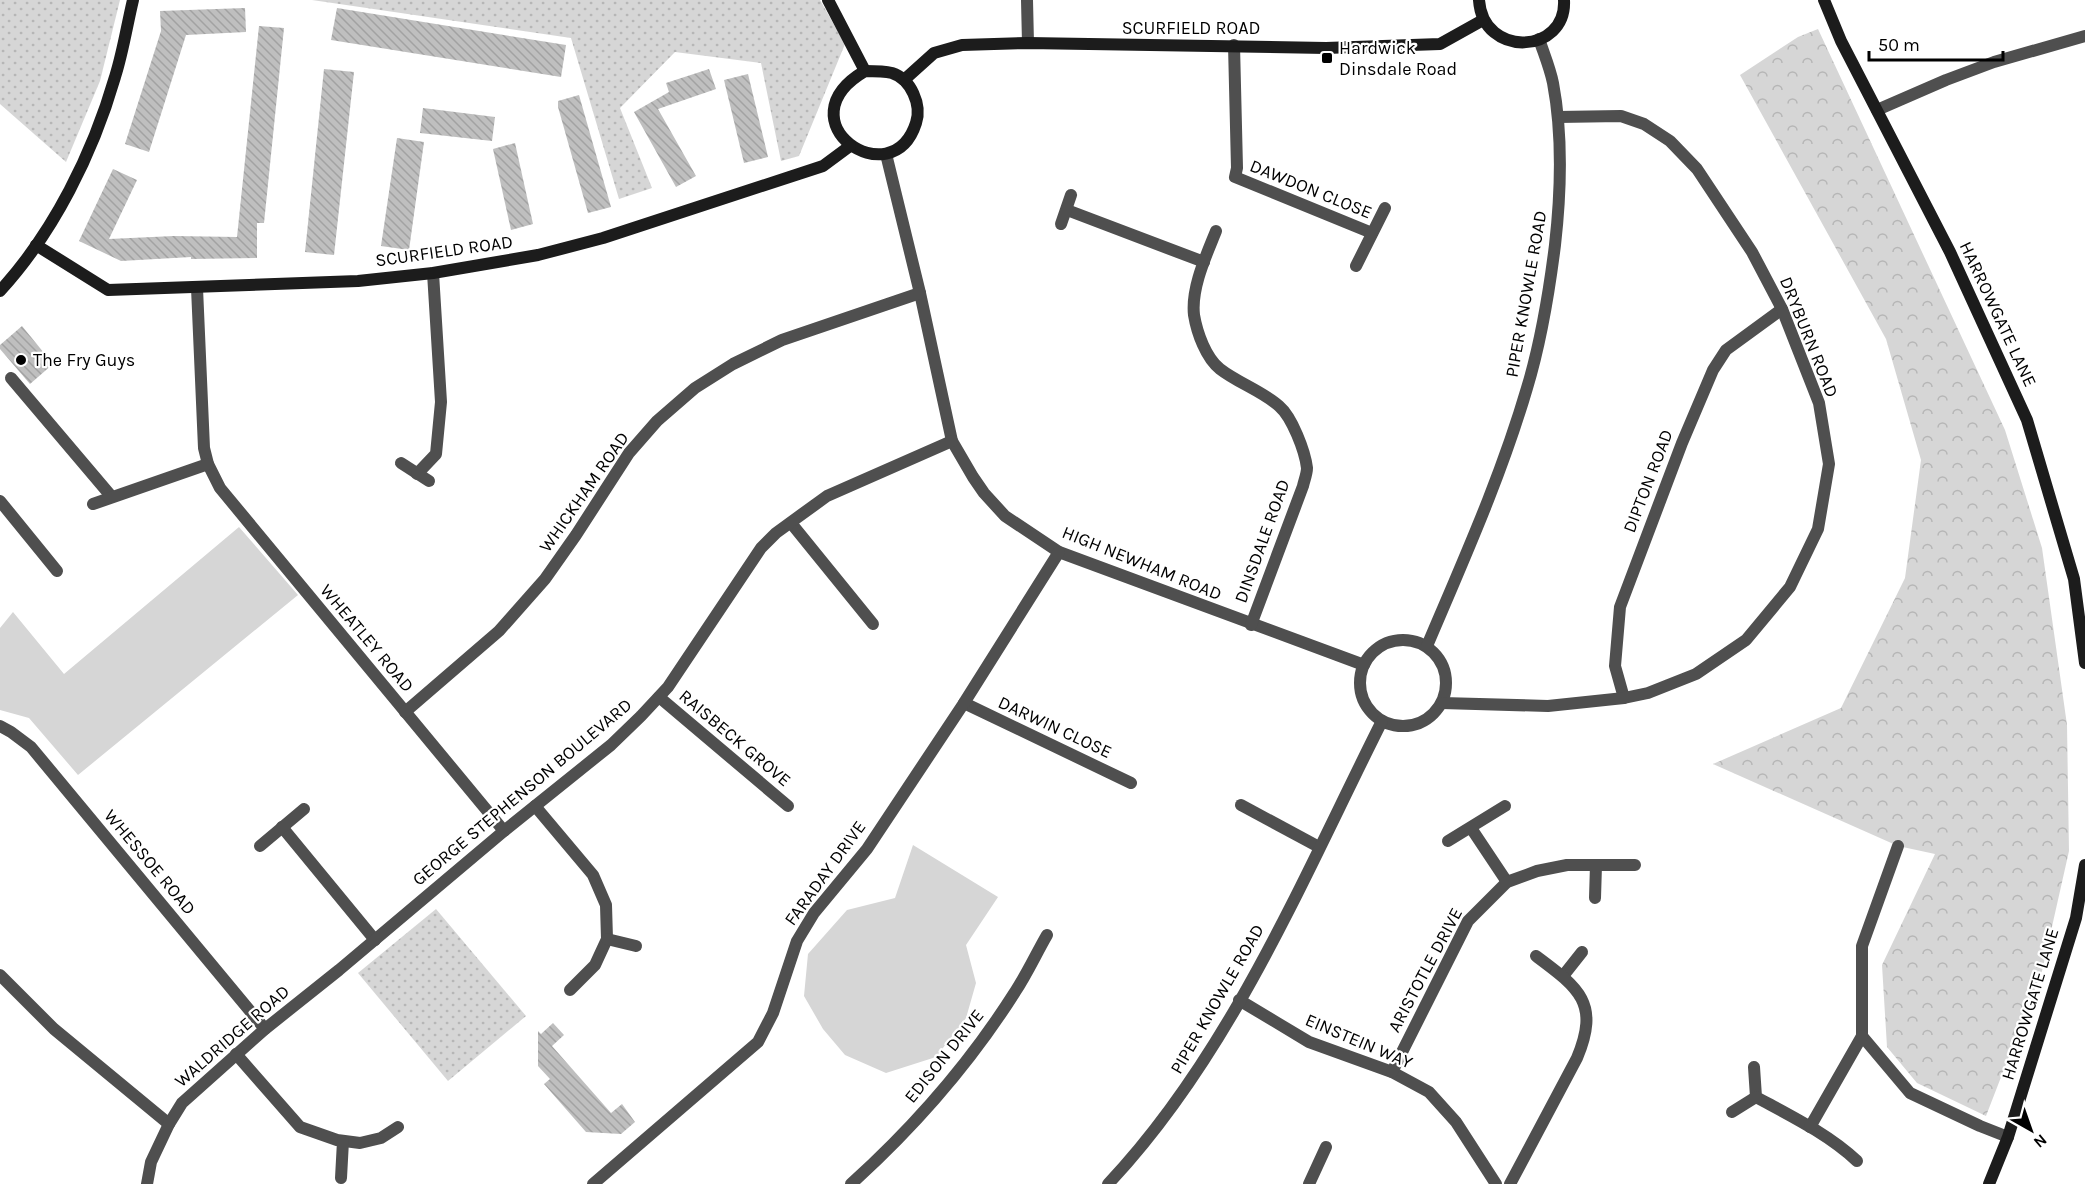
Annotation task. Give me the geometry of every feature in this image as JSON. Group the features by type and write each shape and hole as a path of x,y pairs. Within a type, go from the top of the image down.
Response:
{"street":[{"path":"0,291 36,245 66,197 91,142 115,77 133,0"},
{"path":"828,0 865,71"},
{"path":"1027,0 1028,43"},
{"path":"1479,0 1483,20 1493,33 1507,41 1524,43 1539,39 1551,31 1560,20 1564,0"},
{"name":"HARROWGATE LANE","path":"1824,0 1841,41 1950,252 2027,420 2074,579 2085,663"},
{"name":"SCURFIELD ROAD","path":"904,80 934,53 962,45 1028,43 1326,48 1440,44 1483,20"},
{"path":"1877,110 1994,62 2085,36"},
{"name":"PIPER KNOWLE ROAD","path":"1427,646 1487,505 1528,387 1546,302 1560,199 1558,117 1552,80 1539,39"},
{"name":"DAWDON CLOSE","path":"1234,45 1237,168 1235,177 1372,233"},
{"path":"865,71 893,73 904,80 915,98 918,116 913,132 903,146 886,154 859,152 850,146 837,129 834,101 842,88 865,71"},
{"name":"DRYBURN ROAD","path":"1442,703 1548,706 1624,698 1648,693 1696,674 1746,640 1790,587 1818,530 1828,464 1819,403 1782,309 1752,252 1697,169 1670,141 1644,124 1621,116 1558,117"},
{"name":"SCURFIELD ROAD","path":"36,245 108,290 358,281 433,273 538,255 603,238 822,166 850,146"},
{"name":"HIGH NEWHAM ROAD","path":"886,154 920,293 952,441 984,493 1005,516 1059,552 1364,665"},
{"path":"1061,224 1071,195"},
{"name":"DAWDON CLOSE","path":"1356,266 1385,208"},
{"path":"1067,210 1204,262"},
{"name":"DINSDALE ROAD","path":"1216,231 1204,262 1196,293 1194,314 1200,336 1218,368 1280,407 1297,432 1307,470 1251,625"},
{"path":"417,474 436,454 441,402 433,273"},
{"name":"WHEATLEY ROAD","path":"197,288 204,448 208,464 220,488 504,831"},
{"name":"WHICKHAM ROAD","path":"405,712 500,631 545,579 576,536 629,453 657,421 695,388 733,364 783,340 920,293"},
{"name":"DIPTON ROAD","path":"1624,698 1615,666 1620,607 1682,443 1713,370 1726,350 1782,309"},
{"path":"11,378 37,400 111,496"},
{"name":"GEORGE STEPHENSON BOULEVARD","path":"375,940 504,831 611,745 659,697 761,548 776,533 827,496 952,441"},
{"path":"401,463 429,481"},
{"path":"93,504 208,464"},
{"path":"0,501 57,572"},
{"path":"791,523 873,624"},
{"name":"FARADAY DRIVE","path":"593,1184 758,1042 773,1012 797,941 814,913 867,849 964,703 1059,552"},
{"path":"1404,639 1419,642 1438,656 1445,670 1446,688 1442,703 1432,714 1413,725 1398,726 1382,721 1371,711 1363,698 1360,680 1364,665 1376,649 1389,642 1404,639"},
{"name":"RAISBECK GROVE","path":"659,697 788,806"},
{"name":"DARWIN CLOSE","path":"964,703 1131,783"},
{"name":"PIPER KNOWLE ROAD","path":"1108,1184 1132,1159 1191,1081 1258,971 1382,721"},
{"name":"WHESSOE ROAD","path":"0,726 31,747 265,1029"},
{"path":"1242,805 1319,847"},
{"path":"535,806 593,875 606,905 607,939 595,965 570,990"},
{"path":"1448,841 1505,806"},
{"path":"260,846 304,809"},
{"path":"282,827 375,940"},
{"path":"1471,828 1507,882"},
{"path":"1810,1127 1862,1036 1862,946 1898,846"},
{"name":"ARISTOTLE DRIVE","path":"1392,1072 1468,921 1507,882 1537,871 1567,865 1635,865"},
{"path":"1595,898 1596,865"},
{"name":"HARROWGATE LANE","path":"1989,1184 2008,1137 2076,918 2085,865"},
{"name":"EDISON DRIVE","path":"851,1184 912,1124 961,1069 1016,991 1047,935"},
{"path":"607,939 636,946"},
{"name":"WALDRIDGE ROAD","path":"147,1184 151,1162 182,1103 265,1029 375,940"},
{"path":"1563,976 1582,952"},
{"path":"1510,1184 1577,1059 1588,1022 1586,1008 1576,991 1563,976 1536,956"},
{"path":"0,975 54,1029 169,1124"},
{"name":"EINSTEIN WAY","path":"1239,1000 1309,1042 1392,1072 1429,1092 1456,1122 1496,1184"},
{"path":"1862,1036 1910,1093 2008,1137"},
{"path":"236,1054 300,1127 327,1138 360,1143 381,1138 398,1127"},
{"path":"1754,1067 1756,1097"},
{"path":"1756,1097 1810,1127 1843,1148 1857,1161"},
{"path":"1732,1112 1756,1097"},
{"path":"341,1178 343,1141"},
{"path":"1309,1184 1326,1147"}],"green space":[{"path":"0,0 120,0 100,81 66,162 0,104"},
{"path":"312,0 820,0 845,44 799,156 781,161 761,63 675,52 620,108 652,188 619,199 571,38"},
{"path":"1818,29 2005,430 2042,548 2067,725 2069,851 2042,971 1986,1116 1917,1083 1887,1047 1882,965 1935,854 1898,846 1713,764 1841,708 1905,578 1921,460 1886,339 1740,75 1798,37"},
{"path":"239,527 298,595 78,775 29,718 0,710 0,628 13,612 64,674"},
{"path":"913,845 998,897 966,945 976,983 966,1018 936,1057 886,1073 845,1055 823,1029 804,996 808,954 847,910 895,898"},
{"path":"436,909 526,1016 448,1081 358,973"}],"building":[{"path":"245,8 246,32 186,35 149,152 125,144 161,31 160,11"},
{"path":"337,8 566,45 561,77 331,40"},
{"path":"259,26 284,28 264,223 257,223 257,258 191,259 191,257 121,261 79,241 113,169 137,180 109,239 174,236 237,237"},
{"path":"324,69 354,72 334,255 305,252"},
{"path":"709,69 716,89 658,109 696,176 676,187 634,112 669,92 666,83"},
{"path":"748,74 768,157 744,163 724,80"},
{"path":"579,95 611,207 588,213 558,107 558,101"},
{"path":"423,108 495,117 492,141 420,133"},
{"path":"397,138 424,142 409,250 381,246"},
{"path":"515,143 533,224 511,230 493,149"},
{"path":"22,326 53,364 30,384 0,349 0,345"},
{"path":"553,1023 564,1035 552,1046 611,1113 622,1104 635,1122 621,1134 586,1132 544,1084 550,1079 538,1066 538,1031 541,1034"}],"place":[{"name":"Hardwick Dinsdale Road","path":"1327,58"},
{"name":"The Fry Guys","path":"21,360"}]}
